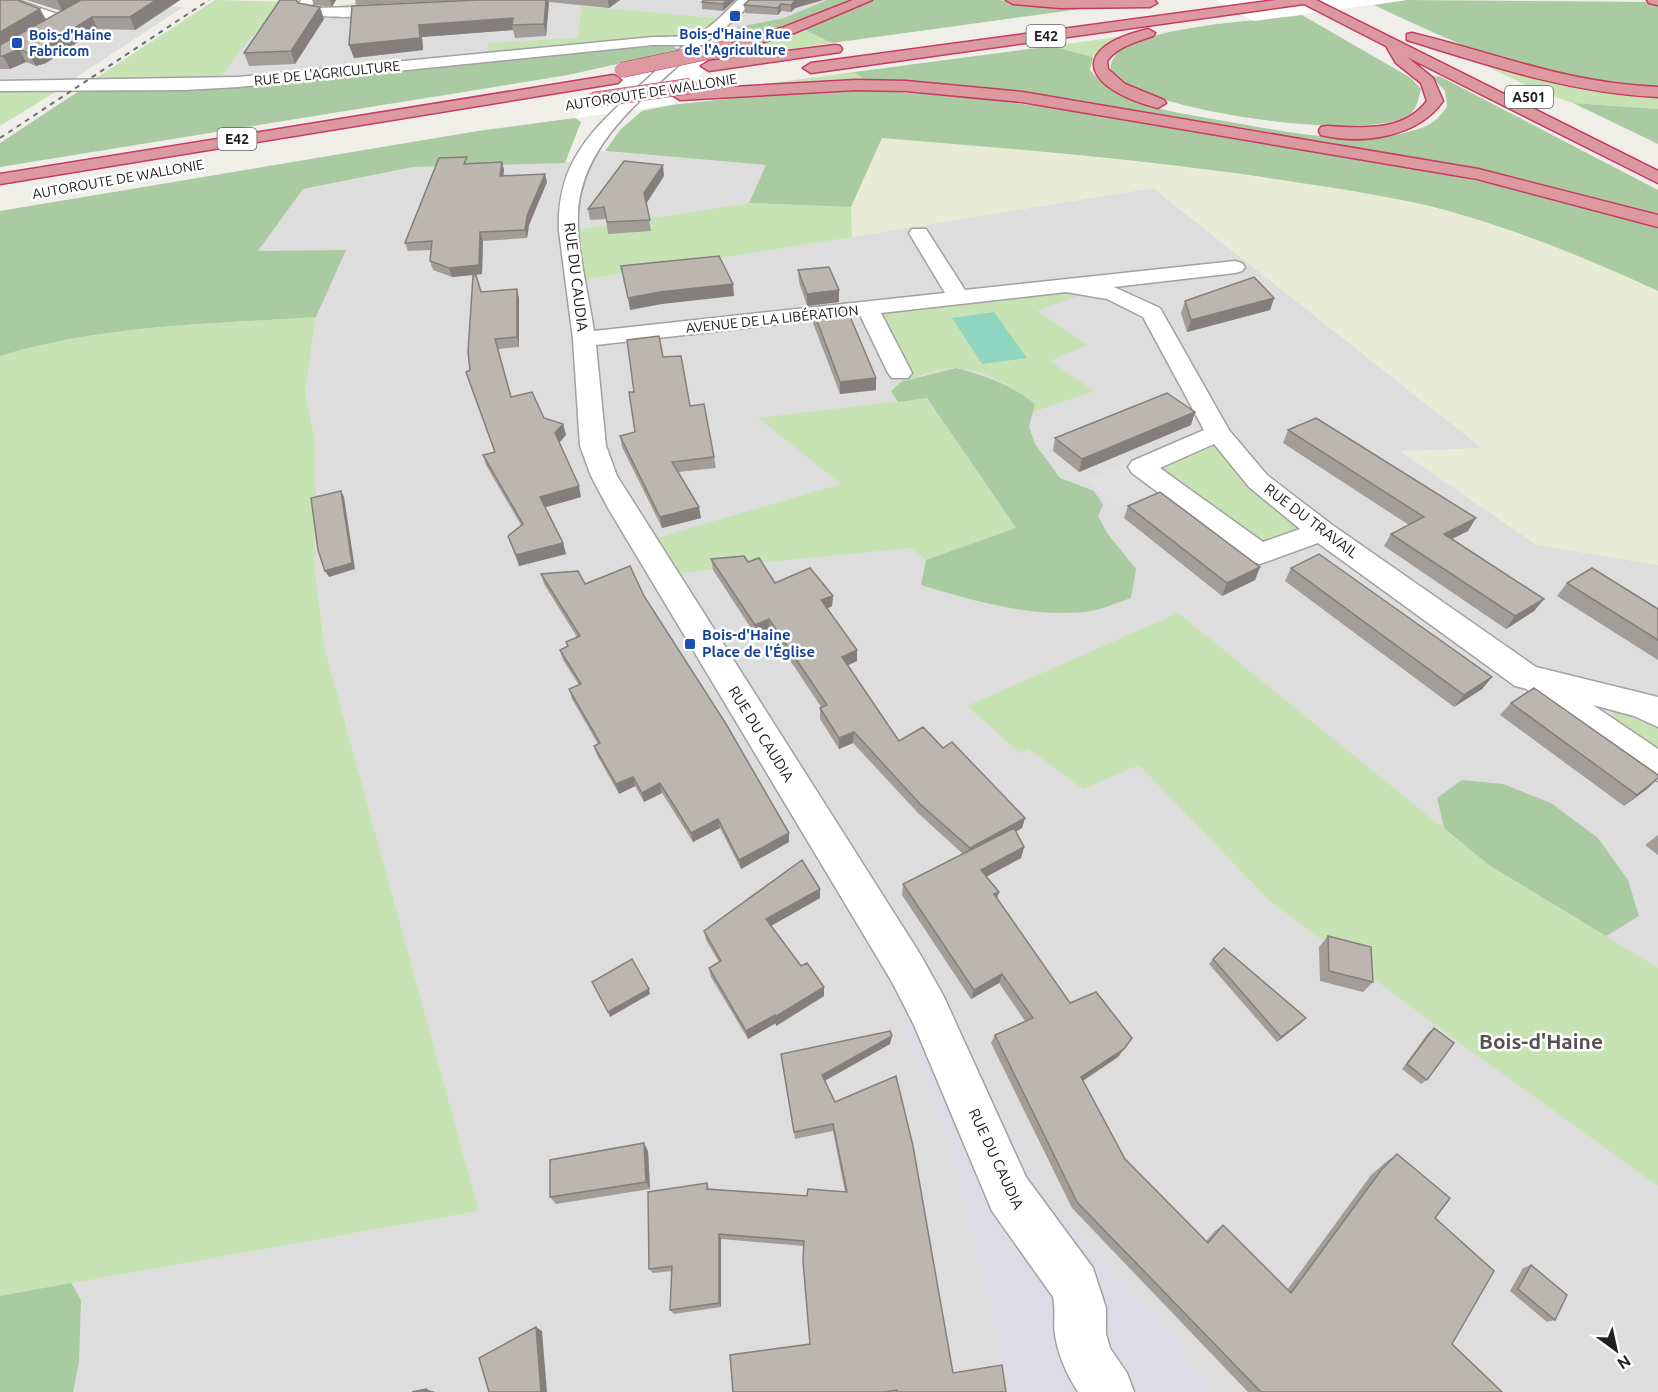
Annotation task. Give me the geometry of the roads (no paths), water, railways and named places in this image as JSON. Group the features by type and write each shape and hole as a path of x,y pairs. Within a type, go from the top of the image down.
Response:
{"highway":[{"path":"617,75 789,30 865,0"},
{"name":"E42","path":"1014,0 1060,4 1161,4 1059,18"},
{"name":"E42","path":"790,71 1305,0"},
{"name":"A501","path":"1305,0 1397,39 1658,160"},
{"name":"A501","path":"1333,0 1397,39 1658,178"},
{"path":"1233,10 1126,40 1105,53 1100,59 1098,70 1115,87 1162,105 1306,131 1376,131 1413,122 1429,113 1435,101 1428,81 1401,60 1397,39 1540,77 1612,90 1658,92"},
{"name":"AUTOROUTE DE WALLONIE","path":"3,179 617,75 690,42 849,47"},
{"name":"AUTOROUTE DE WALLONIE","path":"236,158 579,104 685,90 768,74"},
{"path":"685,90 856,85 930,88 1022,97 1248,133 1478,174 1658,221"}],"street":[{"path":"0,12 47,30 71,12 41,13 6,0"},
{"path":"308,0 304,7 315,12 415,9"},
{"name":"RUE DU CAUDIA","path":"746,0 725,19 690,42 599,134 577,171 568,214 584,339 593,446 604,476 906,968 929,1011 1009,1194 1075,1286 1081,1308 1080,1334 1089,1362 1102,1390"},
{"name":"RUE DE L'AGRICULTURE","path":"0,86 202,85 487,50 690,42"},
{"path":"919,233 959,298"},
{"name":"AVENUE DE LA LIBÉRATION","path":"584,339 1235,267"},
{"path":"1066,286 1113,293 1152,313 1161,294 1171,282 1193,271"},
{"path":"868,308 900,373"},
{"name":"RUE DU TRAVAIL","path":"1152,313 1218,433 1258,481 1322,531 1526,677 1658,767"},
{"path":"1218,433 1141,467 1260,554 1322,531"},
{"name":"RUE DU TRAVAIL","path":"1526,677 1644,705 1658,714"}],"railway":[{"path":"0,138 209,0"}],"place":[{"name":"Bois-d'Haine Rue de l'Agriculture","path":"735,16"},
{"name":"Bois-d'Haine Fabricom","path":"17,43"},
{"name":"Bois-d'Haine Place de l'Église","path":"690,644"}],"district":[{"name":"Bois-d'Haine","path":"1541,1042"}]}
